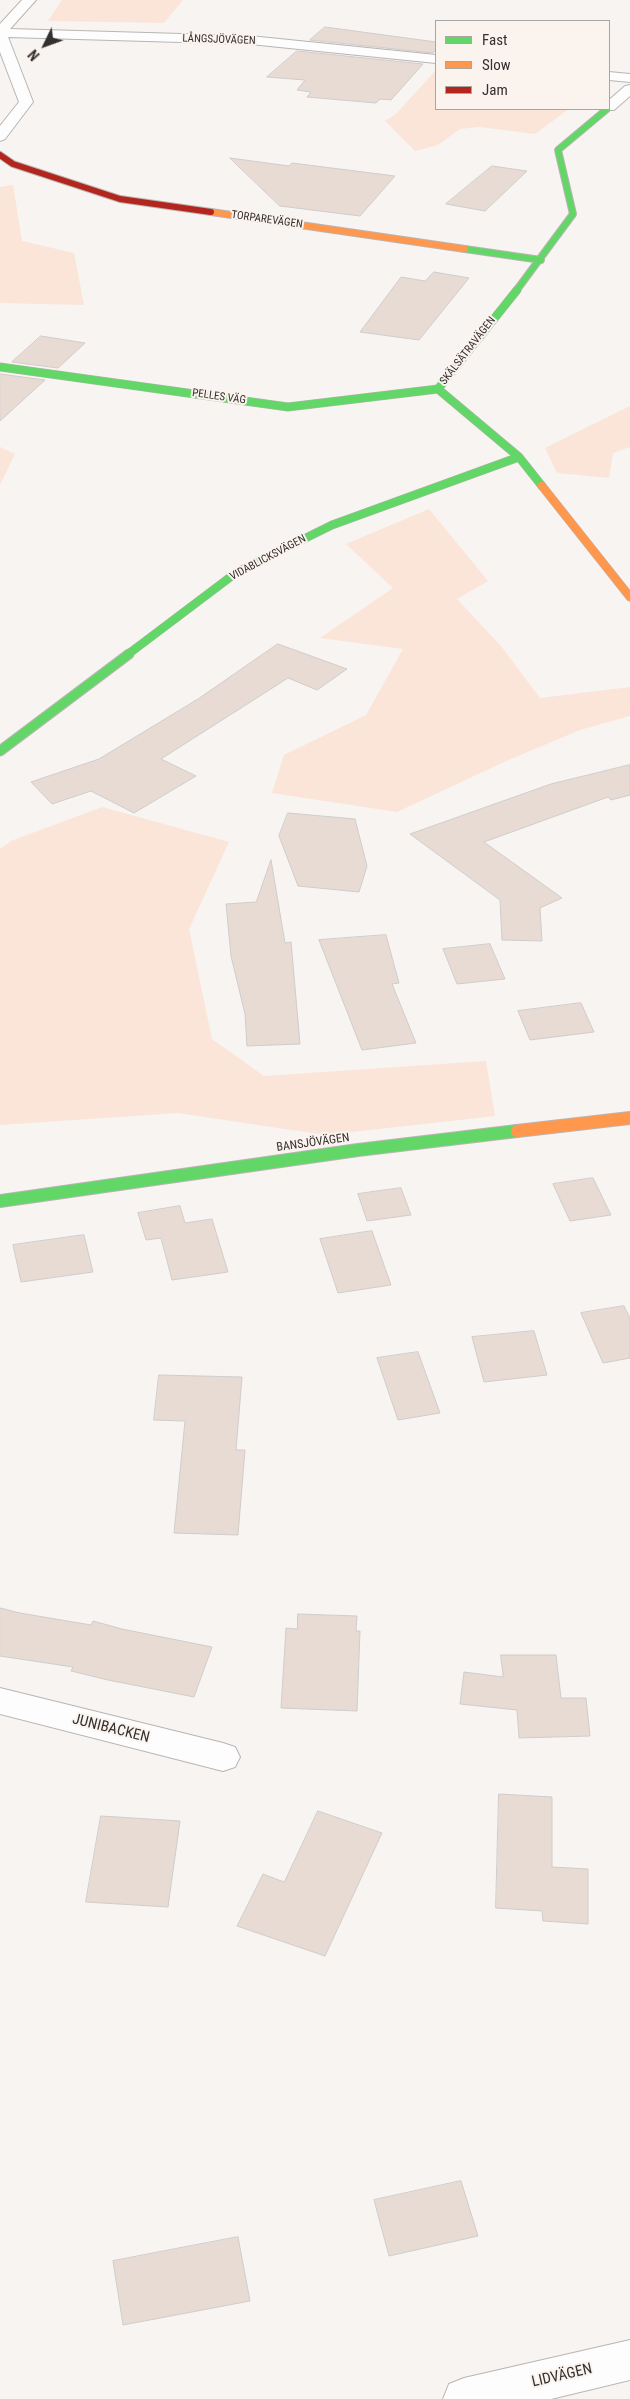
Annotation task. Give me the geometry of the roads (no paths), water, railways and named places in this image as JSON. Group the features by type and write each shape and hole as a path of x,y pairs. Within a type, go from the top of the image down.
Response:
{"street":[{"path":"0,136 26,102 0,33 30,0"},
{"name":"LÅNGSJÖVÄGEN","path":"0,33 250,40 435,59"},
{"path":"610,76 630,78"},
{"name":"SKÄLSÄTRAVÄGEN","path":"610,106 630,89"},
{"name":"SKÄLSÄTRAVÄGEN","path":"606,110 558,150 573,214 541,260 438,389 519,457 630,597"},
{"name":"TORPAREVÄGEN","path":"0,155 13,164 120,199 541,260"},
{"name":"PELLES VÄG","path":"0,367 288,407 438,389"},
{"name":"VIDABLICKSVÄGEN","path":"0,751 237,572 332,525 519,457"},
{"name":"BANSJÖVÄGEN","path":"0,1201 358,1150 630,1118"},
{"name":"JUNIBACKEN","path":"0,1702 223,1757"},
{"name":"LIDVÄGEN","path":"464,2399 630,2360"}]}
